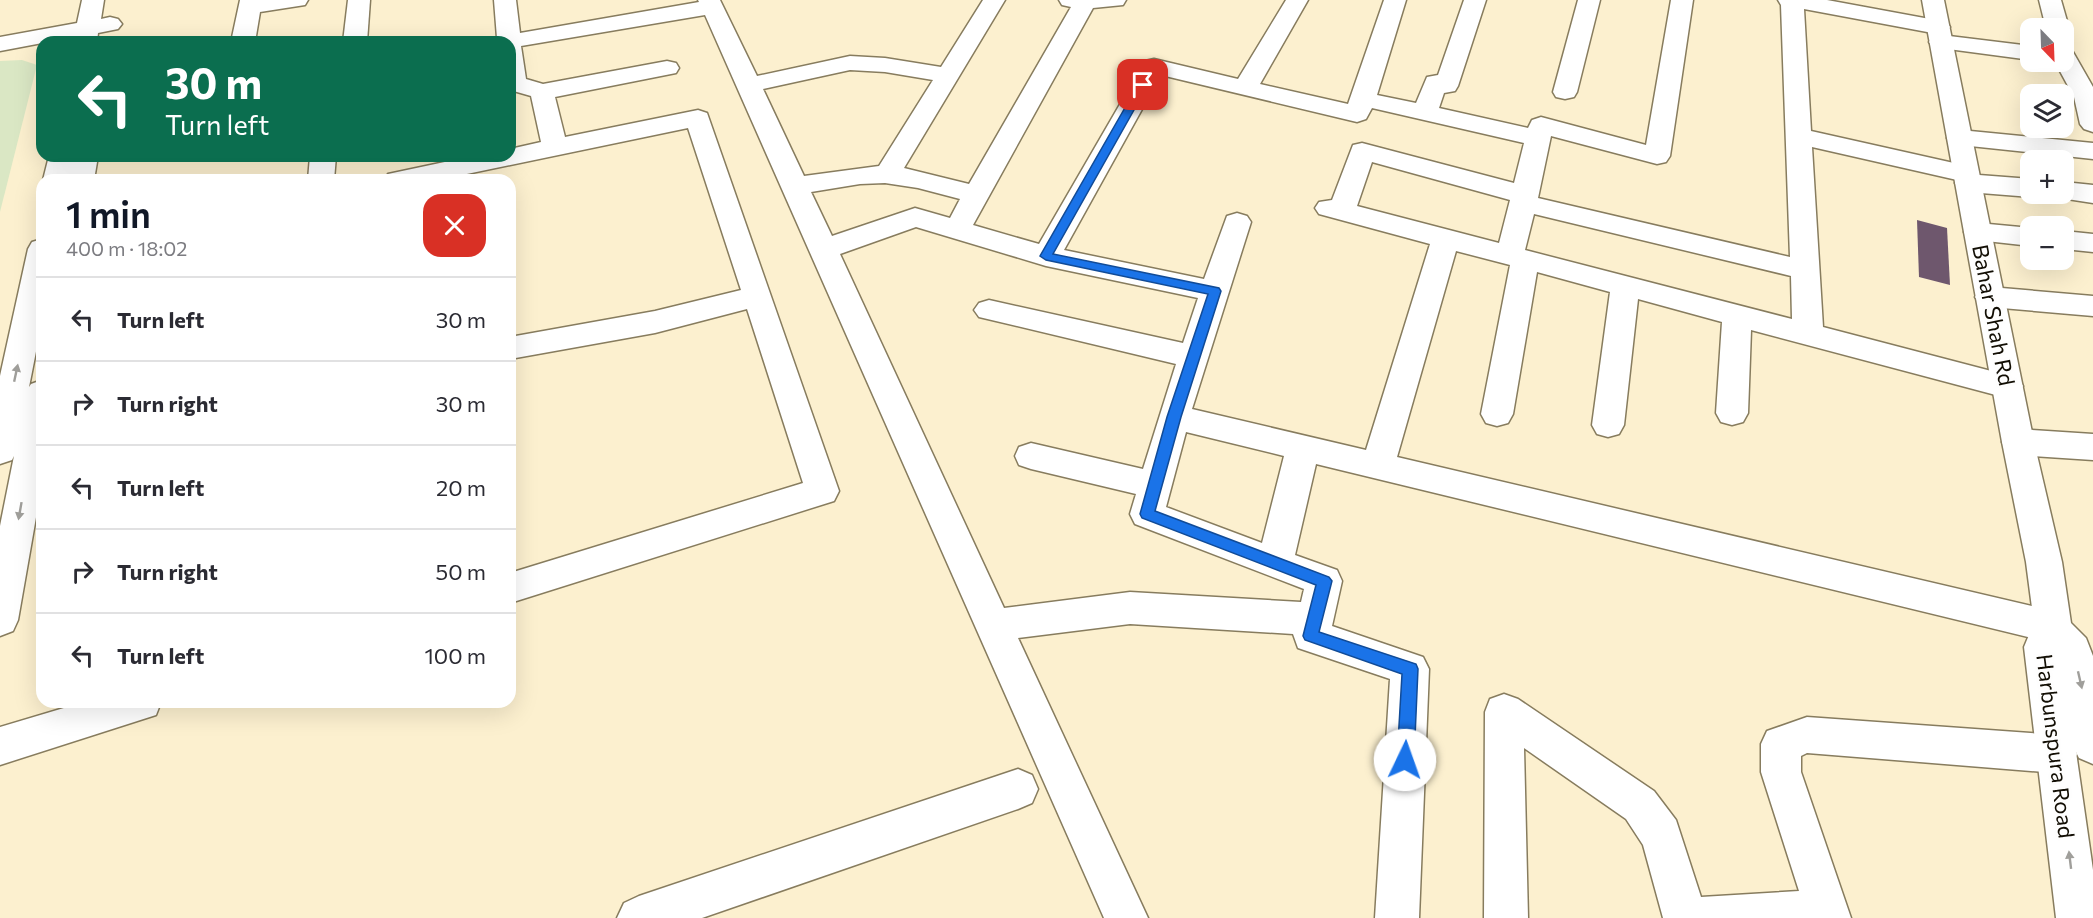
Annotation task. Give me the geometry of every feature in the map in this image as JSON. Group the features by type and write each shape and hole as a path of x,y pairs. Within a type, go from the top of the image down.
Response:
{"street":[{"path":"93,0 97,34"},
{"path":"97,34 114,0"},
{"path":"244,36 251,4 297,0"},
{"path":"356,36 359,0"},
{"path":"505,0 508,36"},
{"path":"887,175 994,0"},
{"path":"957,229 1078,1 1115,0"},
{"path":"1245,88 1297,0"},
{"path":"1046,256 1154,66 1357,114 1395,0"},
{"path":"1425,112 1436,82 1446,86 1475,0"},
{"path":"1565,92 1589,0"},
{"path":"1497,414 1524,199 1541,125 1657,156 1682,0"},
{"path":"1808,334 1791,0 1938,23 2020,49"},
{"path":"2050,0 2054,18"},
{"path":"516,40 710,3 824,249 1126,918"},
{"name":"Bahar Shah Rd","path":"1938,23 2018,442 2044,562 2053,629"},
{"path":"78,36 97,34"},
{"path":"0,44 36,40"},
{"path":"749,85 850,63 885,65 948,75"},
{"path":"516,84 543,92 667,68"},
{"path":"2074,72 2089,98 2093,124"},
{"path":"543,92 555,148"},
{"path":"1363,99 1538,138"},
{"path":"516,156 698,118 822,491 516,586"},
{"path":"1799,136 1967,179 2020,186"},
{"path":"1960,138 2093,151"},
{"path":"1805,270 1524,199 1362,151 1335,210 2007,386"},
{"path":"427,174 486,162"},
{"path":"795,186 887,175 933,182 976,195"},
{"path":"2074,192 2093,194"},
{"path":"824,249 915,217 1046,256 1215,291"},
{"path":"1237,222 1174,417 1147,514 1324,581 1311,636 1410,669 1397,918"},
{"path":"1978,232 2020,236"},
{"path":"1378,465 1445,239"},
{"path":"2074,241 2093,243"},
{"path":"1608,425 1625,286"},
{"path":"516,347 655,322 757,296"},
{"path":"1990,297 2093,306"},
{"path":"0,620 36,302"},
{"path":"989,310 1193,357"},
{"path":"1732,413 1737,315"},
{"path":"18,460 36,409"},
{"path":"1174,417 2053,629"},
{"path":"2018,442 2093,447"},
{"path":"1275,563 1303,447"},
{"path":"1032,456 1155,485"},
{"path":"994,625 1130,608 1315,619"},
{"name":"Harbunspura Road","path":"2053,629 2046,635 2043,647 2083,734 2078,918"},
{"path":"0,746 123,708"},
{"path":"1506,918 1504,712 1640,805 1661,835 1685,918"},
{"path":"1703,918 1828,914 1781,772 1781,744 1807,735 2083,734"},
{"path":"639,918 1018,789"}],"green space":[{"path":"22,60 36,65 36,69 0,212 0,61"}],"building":[{"path":"1917,220 1947,228 1950,285 1919,277"}],"route":[{"path":"1143,85 1046,256 1215,291 1174,417 1147,514 1324,581 1311,636 1410,669 1405,760"}]}
